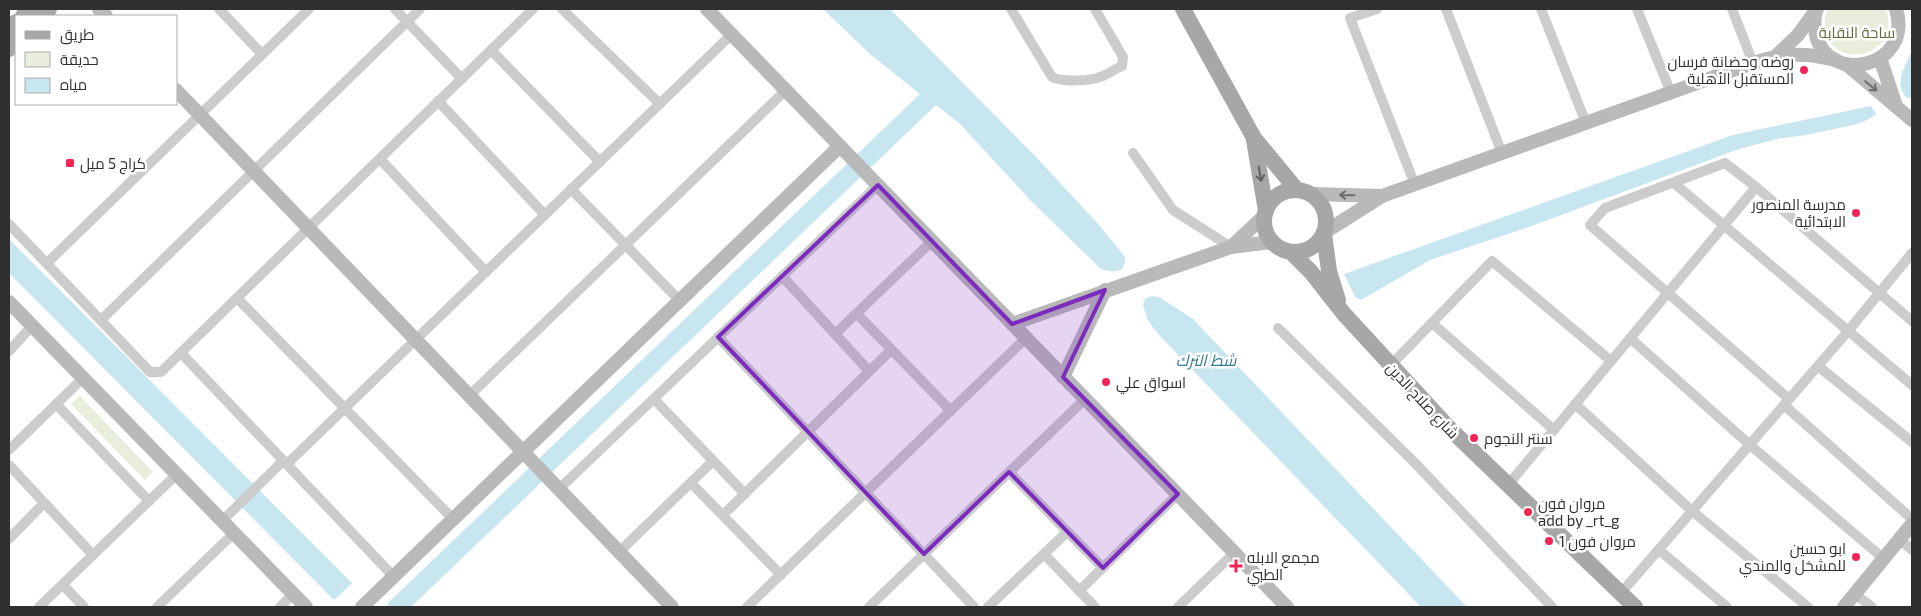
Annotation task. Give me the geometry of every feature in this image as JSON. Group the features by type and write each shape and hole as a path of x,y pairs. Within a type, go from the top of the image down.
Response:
{"main road":[{"path":"1183,9 1254,138 1304,192 1320,202 1325,211 1327,222 1324,233 1319,241 1311,248 1302,252 1291,252 1272,242 1264,224 1266,213 1271,202 1278,195 1287,191 1304,192"},
{"path":"1254,138 1266,213"},
{"name":"شارع صلاح الدين","path":"1324,233 1333,286 1344,314"},
{"name":"شارع صلاح الدين","path":"1291,252 1311,272 1344,314 1448,427 1635,607"}],"street":[{"path":"219,9 262,54"},
{"path":"47,263 309,9"},
{"path":"395,9 462,78"},
{"path":"101,320 420,9"},
{"path":"9,224 150,372 162,372 533,9"},
{"path":"562,9 660,104"},
{"path":"707,9 1287,607"},
{"path":"1011,9 1052,77 1056,80 1063,80 1099,78 1122,66 1123,57 1095,9"},
{"path":"1377,9 1350,18 1415,184"},
{"path":"1446,9 1502,154"},
{"path":"1541,9 1586,123"},
{"path":"1638,9 1671,93"},
{"path":"1732,9 1753,63"},
{"path":"1324,233 1382,196 1777,55 1807,55 1858,66 1869,64 1889,50 1896,40 1899,28 1896,9"},
{"path":"1777,55 1798,35 1816,10"},
{"path":"1816,10 1814,26 1817,40 1825,52 1841,62 1912,120"},
{"path":"222,521 346,408 732,34"},
{"path":"491,50 600,162"},
{"path":"1880,58 1896,107"},
{"path":"469,396 786,90"},
{"path":"178,92 672,607"},
{"path":"438,102 544,215"},
{"path":"363,607 840,146"},
{"path":"1133,153 1173,210 1231,248"},
{"path":"380,159 486,272"},
{"path":"1912,321 1756,186 1725,163 1605,208 1590,225 1668,293 1912,520"},
{"path":"1674,183 1912,385"},
{"path":"559,489 878,184"},
{"path":"1508,485 1756,186"},
{"path":"571,189 680,301"},
{"path":"1304,192 1382,196"},
{"path":"1231,248 1266,213"},
{"path":"836,334 932,241"},
{"path":"1012,324 1231,248 1272,242"},
{"path":"1622,593 1849,330 1912,253"},
{"path":"1391,365 1492,262 1611,360"},
{"path":"782,276 869,371"},
{"path":"1063,376 1106,290"},
{"path":"237,298 454,520"},
{"path":"9,302 306,607"},
{"path":"857,314 951,411"},
{"path":"1432,323 1554,430"},
{"path":"9,351 32,326"},
{"path":"1278,328 1414,462 1552,607"},
{"path":"718,337 974,607"},
{"path":"748,607 1026,338"},
{"path":"1630,338 1750,445 1884,559"},
{"path":"723,515 891,350"},
{"path":"181,353 394,577"},
{"path":"1818,366 1912,442"},
{"path":"9,450 83,378"},
{"path":"654,399 745,494"},
{"path":"869,607 1085,399"},
{"path":"56,404 149,501"},
{"path":"1575,404 1692,511 1808,607"},
{"path":"619,552 713,461"},
{"path":"9,465 93,555"},
{"path":"1008,472 1103,568"},
{"path":"39,607 177,474"},
{"path":"691,482 781,575"},
{"path":"1079,590 1178,494"},
{"path":"9,538 44,503"},
{"path":"1844,607 1912,524"},
{"path":"988,607 1067,532"},
{"path":"157,607 234,533"},
{"path":"1900,539 1912,550"},
{"path":"1659,550 1727,607"},
{"path":"1178,607 1234,553"},
{"path":"1044,554 1095,607"},
{"path":"63,585 84,607"},
{"path":"280,607 293,594"},
{"path":"1855,594 1872,607"}],"highlighted area":[{"path":"878,185 1012,324 1105,290 1063,377 1178,494 1103,568 1009,472 924,554 718,337"}],"green space":[{"name":"ساحة النقابة","path":"1828,9 1886,9 1888,25 1885,38 1877,47 1866,53 1842,52 1832,44 1826,32 1825,20"},
{"path":"80,396 153,472 145,480 71,404"}],"water":[{"path":"823,9 890,9 1036,157 1100,226 1125,257 1123,267 1118,271 1101,269 1032,202 960,124 936,105 411,607 388,607 388,603 920,94 870,54"},
{"path":"1912,51 1912,98 1907,98 1903,93 1901,81"},
{"path":"1871,106 1876,114 1858,124 1777,139 1739,149 1526,228 1430,260 1361,300 1355,297 1344,274 1733,135"},
{"path":"9,239 352,583 334,600 9,273"},
{"name":"شط الترك","path":"1159,297 1193,319 1467,607 1421,607 1158,334 1147,319 1143,304 1146,298"}],"place":[{"name":"روضه وحضانة فرسان المستقبل الأهلية","path":"1804,70"},
{"name":"كراج 5 ميل","path":"70,163"},
{"name":"مدرسة المنصور الابتدائية","path":"1856,213"},
{"name":"اسواق علي","path":"1106,382"},
{"name":"سنتر النجوم","path":"1474,438"},
{"name":"مروان فون add by _rt_g","path":"1528,512"},
{"name":"مروان فون 1","path":"1549,541"},
{"name":"ابو حسين للمشخل والمندي","path":"1856,557"},
{"name":"مجمع الابله الطبي","path":"1236,566"}]}
